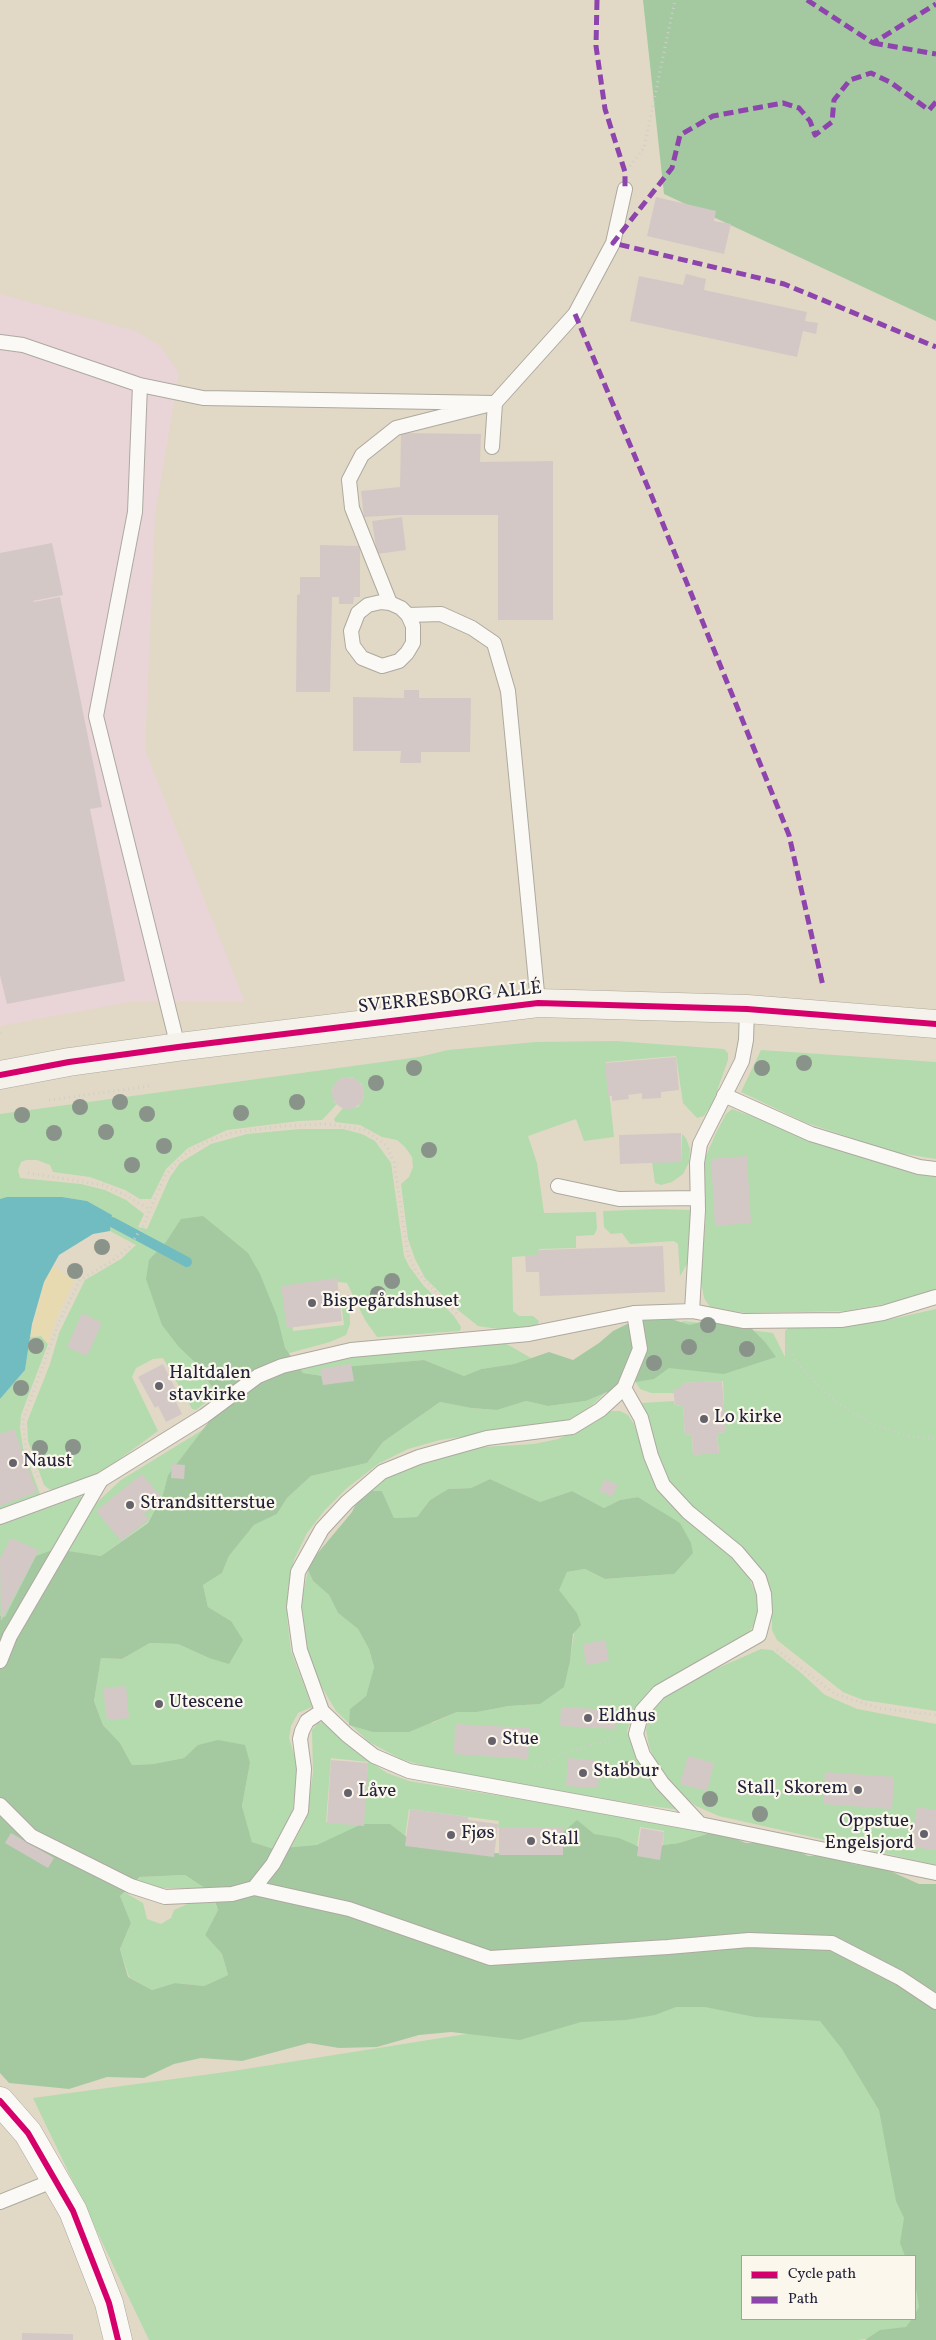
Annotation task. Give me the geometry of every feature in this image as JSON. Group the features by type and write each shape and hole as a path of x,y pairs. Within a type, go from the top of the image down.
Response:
{"street":[{"name":"SVERRESBORG ALLÉ","path":"0,1075 69,1062 178,1047 538,1003 747,1010 936,1024"},
{"path":"0,2101 28,2133 73,2211 110,2303 118,2340"}],"lane":[{"path":"390,603 352,508 349,480 362,455 396,428 496,403 575,314 613,243 625,189"},
{"path":"0,342 23,345 140,384 203,398 496,403"},
{"path":"140,384 135,512 96,716 178,1047"},
{"path":"492,447 496,403"},
{"path":"390,603 401,608 408,615 413,626 413,643 407,654 399,661 382,666 362,658 353,646 351,631 358,613 368,605 390,603"},
{"path":"408,615 441,614 472,628 494,643 508,691 538,1003"},
{"path":"692,1311 698,1198 697,1163 700,1144 742,1061 746,1040 747,1010"},
{"path":"724,1095 811,1134 919,1167 936,1169"},
{"path":"558,1186 619,1198 698,1198"},
{"path":"0,1517 101,1480 204,1416 258,1376 282,1366 352,1350 529,1334 634,1313 692,1311 744,1321 773,1322 841,1320 883,1313 936,1297"},
{"path":"634,1313 640,1350 624,1388 600,1410 572,1427 487,1438 420,1457 382,1472 347,1502 322,1528 298,1572 294,1607 300,1650 322,1711 347,1735 374,1756 409,1771 700,1824 936,1873"},
{"path":"624,1388 641,1418 651,1456 663,1485 688,1512 737,1552 759,1578 764,1594 765,1612 759,1635 659,1692 642,1711 636,1734 643,1755 662,1783 700,1824"},
{"path":"0,1660 10,1636 101,1480"},
{"path":"254,1888 273,1864 300,1811 304,1769 300,1739 307,1721 322,1711"},
{"path":"0,1805 31,1836 131,1886 165,1897 232,1894 254,1888 349,1909 490,1958 749,1940 832,1943 900,1978 936,2002"},
{"path":"0,2202 55,2180"}],"path":[{"path":"625,172 644,148 675,0"},
{"path":"40,1102 158,1084"},
{"path":"48,1500 26,1450 23,1420 59,1322 80,1280 112,1261 130,1247 166,1176 189,1151 206,1142 231,1134 282,1126 328,1124 365,1130 386,1145 394,1162 408,1255 416,1271 460,1317 474,1339"},
{"path":"28,1173 103,1185 149,1209"},
{"path":"773,1322 794,1359 835,1401 870,1423 909,1436 936,1439"},
{"path":"759,1635 835,1694 878,1708 936,1715"},
{"path":"496,1787 564,1753 636,1734"}],"shaded area":[{"path":"0,294 136,331 160,346 179,373 155,515 145,750 245,1002 135,1001 0,1026"}],"green space":[{"path":"643,0 936,0 936,321 664,194"},
{"path":"616,1041 724,1049 728,1053 728,1060 713,1102 704,1116 697,1118 683,1103 676,1056 606,1062 614,1137 584,1141 576,1119 528,1136 537,1163 544,1213 596,1212 597,1229 594,1235 576,1236 576,1248 539,1249 538,1255 512,1257 513,1311 519,1316 533,1316 539,1321 537,1326 505,1330 478,1326 458,1310 425,1278 415,1259 408,1239 401,1184 409,1177 413,1167 412,1157 397,1140 382,1137 360,1125 335,1122 334,1119 343,1108 358,1107 364,1097 362,1084 352,1077 340,1079 332,1089 334,1102 337,1104 322,1120 227,1130 188,1148 166,1169 151,1199 140,1199 125,1190 90,1177 53,1172 50,1165 37,1160 21,1162 18,1170 20,1178 81,1184 105,1190 126,1200 144,1214 138,1227 147,1229 170,1177 180,1163 211,1144 247,1134 300,1129 343,1129 362,1134 375,1141 391,1163 404,1256 409,1266 423,1285 454,1316 461,1327 460,1331 377,1337 365,1320 347,1283 339,1282 287,1289 293,1331 344,1325 340,1295 349,1295 350,1324 346,1335 330,1342 271,1358 196,1410 192,1409 163,1358 153,1359 136,1368 132,1377 158,1431 106,1469 55,1491 44,1485 28,1441 27,1422 50,1364 59,1333 85,1280 121,1259 136,1245 110,1231 112,1215 87,1201 62,1197 0,1199 0,1114 419,1057 448,1050 536,1042"},
{"path":"761,1050 936,1062 936,1159 893,1152 804,1122 741,1092"},
{"path":"732,1109 893,1167 936,1175 936,1290 897,1302 845,1311 746,1313 710,1307 704,1298 701,1281 706,1214 704,1169 706,1156 716,1133 726,1114"},
{"path":"682,1134 686,1138 690,1149 689,1162 683,1174 672,1182 661,1185 655,1183 652,1162 682,1161"},
{"path":"690,1210 691,1245 687,1264 680,1276 678,1244 674,1241 630,1244 622,1233 611,1234 604,1227 603,1211"},
{"path":"203,1216 248,1253 260,1274 277,1316 285,1348 303,1373 323,1376 353,1366 424,1360 464,1376 481,1369 514,1364 549,1352 573,1360 613,1331 643,1316 668,1318 690,1325 710,1319 734,1327 749,1326 765,1342 776,1357 724,1374 669,1368 654,1379 629,1383 586,1401 548,1406 526,1401 497,1410 471,1408 440,1402 383,1442 367,1463 311,1476 287,1498 277,1514 254,1525 229,1556 222,1573 203,1585 208,1607 231,1621 243,1640 229,1664 209,1658 178,1644 150,1643 122,1659 101,1658 94,1701 103,1725 120,1743 132,1765 153,1764 184,1758 198,1745 218,1740 245,1745 250,1763 242,1806 252,1842 274,1849 317,1845 362,1824 390,1824 413,1842 491,1853 543,1854 577,1820 594,1834 619,1838 637,1846 649,1855 663,1845 679,1843 716,1831 746,1843 769,1843 795,1849 808,1856 832,1856 853,1864 888,1870 919,1884 936,1884 936,2340 865,2340 880,2330 906,2327 911,2320 916,2320 916,2312 919,2307 916,2288 916,2255 905,2255 900,2243 904,2218 896,2201 879,2110 842,2049 820,2021 755,2017 705,2007 676,2007 655,2015 626,2020 581,2022 520,2040 451,2032 419,2035 377,2047 339,2048 309,2043 242,2061 201,2058 174,2064 144,2078 107,2077 69,2089 9,2083 0,2073 0,1616 5,1617 36,1556 55,1549 101,1556 148,1523 163,1494 168,1475 221,1406 214,1390 198,1365 179,1347 162,1325 146,1279 149,1260 166,1242 181,1219","holes":["185,1875 212,1893 218,1910 205,1935 222,1954 228,1975 204,1986 175,1983 152,1990 128,1977 120,1949 131,1923 120,1896 140,1877"]},
{"path":"936,1309 936,1711 863,1700 843,1692 777,1640 772,1630 772,1601 767,1583 670,1483 659,1466 642,1403 674,1401 675,1406 683,1405 685,1435 692,1434 693,1455 719,1452 717,1433 725,1432 723,1381 682,1383 682,1388 674,1393 651,1393 640,1389 635,1381 647,1333 684,1321 773,1333 785,1357 785,1331 790,1326 844,1325 883,1321"},
{"path":"41,1336 48,1344 21,1415 20,1428 23,1448 40,1494 36,1498 0,1511 0,1399 25,1370 30,1337"},
{"path":"505,1343 531,1358 514,1364 481,1369 464,1376 424,1360 353,1366 323,1376 303,1373 299,1368 362,1355"},
{"path":"605,1393 590,1407 567,1421 440,1440 408,1449 378,1464 347,1488 324,1511 307,1533 294,1560 288,1589 287,1617 291,1651 312,1707 298,1713 291,1726 289,1738 297,1764 296,1786 292,1813 274,1849 252,1842 242,1806 250,1763 199,1745 184,1758 153,1764 132,1765 120,1743 103,1725 94,1701 101,1658 122,1659 150,1643 178,1644 209,1658 231,1621 208,1607 203,1585 222,1573 229,1556 254,1525 277,1514 287,1498 311,1476 367,1463 383,1442 440,1402 471,1408 497,1410 526,1401 548,1406 586,1401"},
{"path":"610,1411 620,1411 628,1415 634,1424 650,1472 662,1492 686,1517 736,1560 748,1576 759,1608 756,1623 747,1634 653,1688 640,1702 632,1717 627,1731 635,1754 653,1783 680,1810 587,1797 441,1771 401,1759 369,1742 336,1711 320,1684 308,1655 301,1604 308,1570 313,1581 329,1595 338,1613 358,1629 369,1649 374,1667 366,1696 350,1709 432,1723 457,1712 477,1712 509,1706 539,1704 570,1661 577,1613 558,1590 567,1572 585,1569 605,1579 674,1574 659,1510 638,1497 620,1500 604,1508 572,1491 540,1502 490,1479 471,1488 448,1489 430,1500 417,1517 394,1518 382,1491 367,1491 396,1471 441,1455 484,1447 534,1444 558,1439 594,1423"},
{"path":"204,1429 168,1475 163,1494 148,1522 101,1556 66,1551 95,1504 121,1480"},
{"path":"490,1479 540,1502 572,1491 604,1508 620,1500 638,1497 680,1523 691,1543 693,1553 674,1574 605,1579 585,1569 567,1572 559,1590 577,1613 581,1625 573,1634 570,1661 564,1687 540,1704 509,1706 477,1712 457,1712 409,1732 373,1732 349,1725 350,1709 366,1696 374,1667 369,1649 358,1629 338,1613 329,1595 313,1581 308,1570 312,1560 352,1512 362,1491 382,1491 394,1518 417,1517 430,1500 448,1489 471,1488"},
{"path":"81,1496 82,1500 8,1625 0,1622 0,1525"},
{"path":"761,1649 772,1650 825,1695 857,1709 936,1724 936,1865 719,1816 696,1806 682,1795 657,1766 649,1746 646,1730 649,1715 660,1699 675,1687"},
{"path":"324,1722 356,1752 387,1773 409,1781 716,1831 679,1843 663,1845 664,1831 640,1827 637,1846 563,1842 563,1827 498,1828 499,1821 409,1809 404,1844 282,1864 306,1819 313,1773 312,1730 318,1723","holes":["331,1758 368,1762 363,1825 326,1822"]},
{"path":"185,1875 204,1888 153,1888 137,1880 141,1877"},
{"path":"124,1892 143,1903 147,1919 161,1924 171,1918 174,1910 194,1901 214,1901 218,1910 205,1935 222,1954 228,1975 204,1986 175,1983 152,1990 129,1977 120,1949 131,1923 120,1896"},
{"path":"819,1997 901,2090 936,2330 857,2340 149,2340 33,2098 233,2071 662,2003"}],"sand":[{"path":"54,1265 66,1276 75,1279 55,1321 48,1344 41,1336 30,1337 44,1282"}],"water":[{"path":"7,1197 62,1197 87,1201 112,1215 110,1231 93,1234 59,1255 44,1282 32,1324 25,1370 0,1399 0,1199"}],"building":[{"path":"656,197 716,211 714,221 731,224 724,254 647,236"},
{"path":"686,274 706,279 704,290 807,312 805,321 818,323 816,334 803,331 797,357 630,321 639,276 683,285"},
{"path":"401,433 481,434 480,462 553,461 553,620 498,620 498,515 364,517 361,491 400,487"},
{"path":"402,517 406,550 377,554 372,521"},
{"path":"52,543 63,595 33,601 60,597 102,807 90,809 125,981 7,1004 0,975 0,553"},
{"path":"320,545 360,546 360,597 354,597 353,604 339,604 339,597 332,597 330,692 296,692 297,595 300,594 300,577 320,577"},
{"path":"404,690 419,690 419,698 471,698 470,752 421,752 421,763 400,763 401,751 353,751 353,697 404,698"},
{"path":"676,1057 679,1090 661,1092 661,1098 642,1099 642,1093 628,1095 629,1099 612,1101 612,1096 608,1096 605,1063"},
{"path":"348,1077 354,1078 359,1082 363,1087 363,1099 359,1104 354,1108 348,1109 342,1108 337,1104 333,1099 332,1093 333,1087 337,1082 342,1078"},
{"path":"681,1133 682,1162 620,1164 619,1135"},
{"path":"747,1156 751,1223 715,1226 711,1159"},
{"path":"663,1246 665,1292 540,1296 539,1272 526,1272 525,1255 538,1255 538,1250"},
{"name":"Bispegårdshuset","path":"337,1278 342,1321 287,1328 281,1286"},
{"path":"82,1313 102,1323 87,1356 67,1347"},
{"name":"Haltdalen stavkirke","path":"163,1364 179,1396 174,1398 182,1414 166,1422 158,1406 155,1408 138,1377"},
{"path":"351,1364 354,1381 323,1385 320,1369"},
{"name":"Lo kirke","path":"722,1381 726,1432 717,1433 719,1453 693,1455 692,1434 685,1435 683,1405 675,1406 673,1389 682,1388 681,1383"},
{"name":"Naust","path":"14,1429 37,1492 0,1506 0,1434"},
{"path":"172,1464 185,1465 184,1479 171,1478"},
{"name":"Strandsitterstue","path":"142,1474 163,1499 144,1514 149,1519 121,1541 96,1511"},
{"path":"605,1479 618,1485 612,1497 599,1491"},
{"path":"11,1538 39,1550 1,1621 0,1558"},
{"path":"605,1640 609,1661 586,1665 583,1644"},
{"path":"126,1686 129,1718 107,1720 103,1688"},
{"name":"Eldhus","path":"561,1707 616,1710 615,1729 560,1726"},
{"name":"Stue","path":"455,1724 530,1728 528,1759 454,1754"},
{"path":"688,1756 714,1763 707,1791 680,1784"},
{"name":"Stabbur","path":"568,1758 600,1761 598,1788 566,1786"},
{"name":"Låve","path":"331,1760 368,1763 364,1826 327,1823"},
{"name":"Stall, Skorem","path":"825,1772 894,1777 892,1809 823,1804"},
{"name":"Oppstue, Engelsjord","path":"917,1807 936,1810 936,1850 911,1847"},
{"name":"Fjøs","path":"410,1809 468,1817 468,1820 498,1824 494,1857 405,1846"},
{"name":"Stall","path":"499,1827 563,1827 563,1855 499,1855"},
{"path":"641,1828 664,1832 660,1860 637,1856"},
{"path":"11,1833 54,1858 48,1868 5,1843"},
{"path":"22,2333 73,2334 73,2340 22,2340"}],"waterway":[{"path":"112,1222 187,1262"}],"marked path":[{"path":"597,0 596,46 605,109 625,172 625,189"},
{"path":"807,0 873,43 936,4"},
{"path":"873,43 936,54"},
{"path":"936,102 929,110 890,82 871,73 850,80 834,100 832,122 815,135 810,121 799,108 783,103 713,116 680,135 672,168 613,243 784,284 936,347"},
{"path":"575,314 652,497 789,835 823,986"}],"cycle path":[{"path":"0,1075 69,1062 178,1047 538,1003 747,1009 936,1024"},
{"path":"0,2101 28,2133 73,2211 109,2303 118,2340"}],"place":[{"name":"Bispegårdshuset","path":"312,1303"},
{"name":"Haltdalen stavkirke","path":"159,1386"},
{"name":"Lo kirke","path":"704,1419"},
{"name":"Naust","path":"13,1463"},
{"name":"Strandsitterstue","path":"130,1505"},
{"name":"Utescene","path":"159,1704"},
{"name":"Eldhus","path":"588,1718"},
{"name":"Stue","path":"492,1741"},
{"name":"Stabbur","path":"583,1773"},
{"name":"Stall, Skorem","path":"858,1790"},
{"name":"Låve","path":"348,1793"},
{"name":"Oppstue, Engelsjord","path":"924,1834"},
{"name":"Fjøs","path":"451,1835"},
{"name":"Stall","path":"531,1841"}]}
